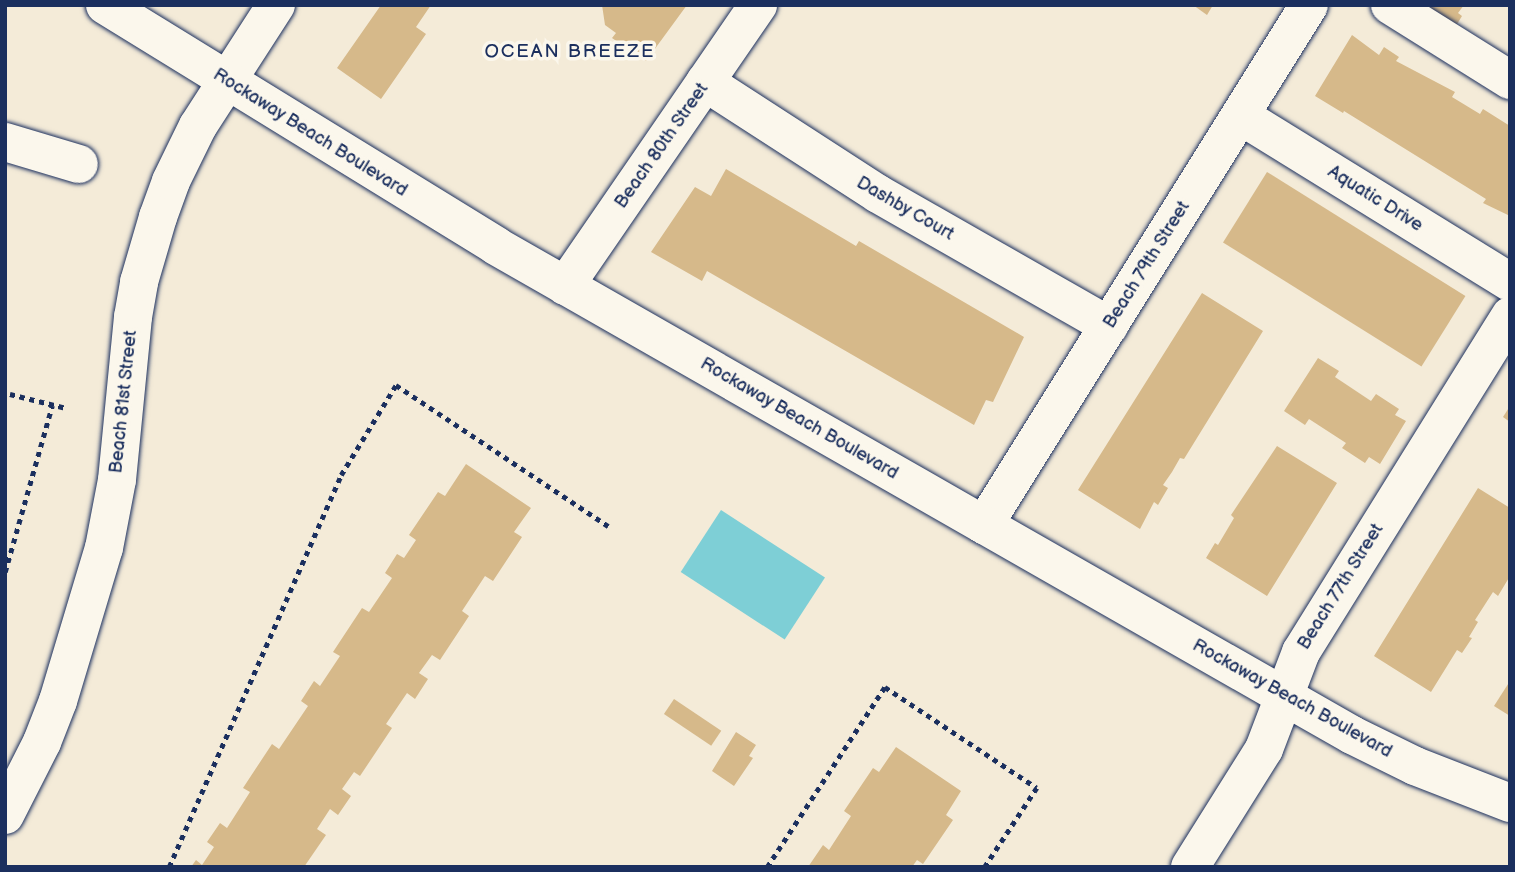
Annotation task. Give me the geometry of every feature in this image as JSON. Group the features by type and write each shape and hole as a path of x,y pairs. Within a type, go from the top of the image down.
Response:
{"street":[{"name":"Rockaway Beach Boulevard","path":"105,5 565,286 984,525 1394,757 1510,803"},
{"name":"Beach 81st Street","path":"5,815 42,742 58,701 104,548 117,480 133,317 151,240 171,181 226,81 276,5"},
{"name":"Beach 80th Street","path":"565,286 758,5"},
{"name":"Beach 79th Street","path":"984,525 1309,5"},
{"path":"1390,5 1510,80"},
{"name":"Dashby Court","path":"705,82 878,194 1109,326"},
{"name":"Aquatic Drive","path":"1241,116 1510,282"},
{"path":"5,142 79,164"},
{"name":"Beach 77th Street","path":"1190,867 1264,749 1301,652 1510,316"}],"path":[{"path":"169,867 341,475 396,385 608,526"},
{"path":"10,394 66,408"},
{"path":"5,572 52,405"},
{"path":"767,867 885,687 1037,788 985,867"}],"water":[{"path":"721,510 825,578 785,640 681,572"}],"building":[{"path":"381,5 431,5 416,27 426,34 381,99 337,68"},
{"path":"602,5 687,5 646,61 612,38 616,33 605,25"},
{"path":"1193,5 1213,5 1207,15"},
{"path":"1417,5 1464,5 1458,13 1462,16 1454,29"},
{"path":"1352,35 1379,55 1384,47 1399,57 1396,61 1455,92 1452,97 1480,114 1483,109 1510,126 1510,216 1483,203 1486,199 1344,111 1343,113 1315,96"},
{"path":"726,169 856,246 859,241 1024,337 993,402 986,400 974,425 707,271 702,281 651,252 695,187 711,196"},
{"path":"1267,172 1465,296 1421,366 1223,242"},
{"path":"1202,293 1263,331 1184,459 1180,458 1163,485 1168,488 1158,505 1154,502 1140,529 1078,490"},
{"path":"1318,358 1339,371 1335,377 1371,401 1376,394 1399,409 1395,415 1406,421 1380,464 1369,457 1365,463 1342,448 1346,443 1309,419 1305,425 1284,411"},
{"path":"1510,406 1510,422 1503,417"},
{"path":"1277,446 1337,483 1267,596 1206,558 1215,543 1218,545 1234,518 1231,515"},
{"path":"466,464 531,508 514,532 522,537 493,581 485,576 462,611 469,616 440,660 432,655 419,673 428,679 415,699 407,693 386,724 392,728 360,776 354,772 342,789 351,796 338,815 330,809 317,829 326,835 304,867 191,867 196,860 202,865 214,847 207,842 220,823 227,828 250,792 243,788 272,744 279,749 308,706 301,701 314,681 320,686 340,656 333,652 362,608 369,612 392,578 385,573 397,554 404,558 416,540 409,535 438,492 445,496"},
{"path":"1478,488 1510,508 1510,576 1498,596 1493,592 1475,620 1478,622 1469,637 1472,638 1462,653 1457,650 1431,692 1374,656"},
{"path":"1510,681 1510,716 1494,706"},
{"path":"674,699 721,731 711,746 664,714"},
{"path":"736,732 756,745 749,756 753,758 734,786 712,771"},
{"path":"896,747 961,791 946,815 953,820 923,864 917,860 912,867 808,867 823,845 829,850 851,816 844,811 873,768 879,772"}],"district":[{"name":"OCEAN BREEZE","path":"570,52"}]}
